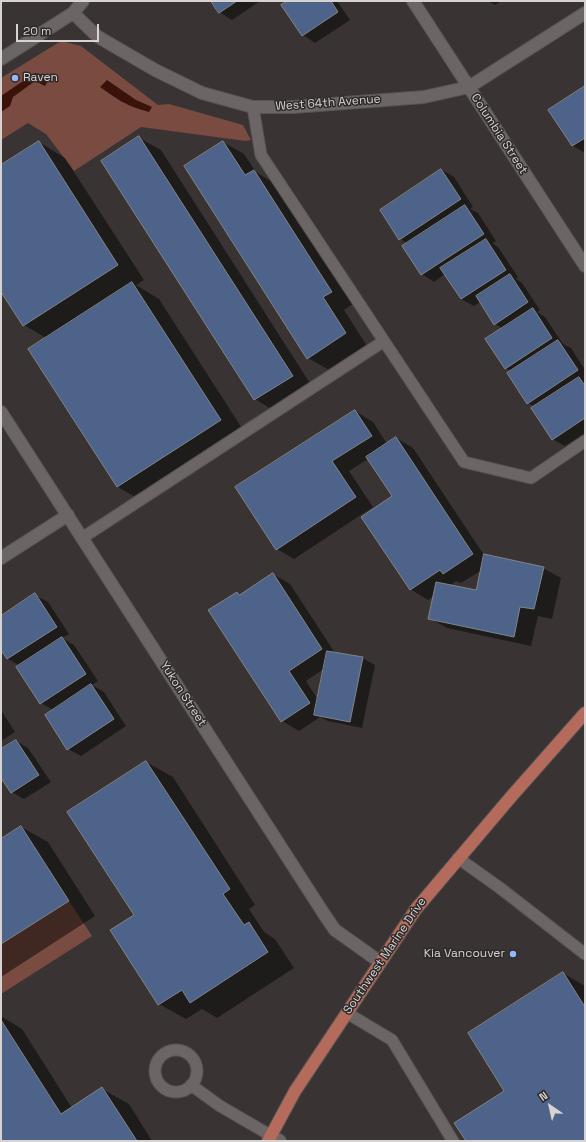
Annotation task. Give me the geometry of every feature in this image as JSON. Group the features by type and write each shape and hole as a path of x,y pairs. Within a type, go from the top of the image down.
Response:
{"main road":[{"name":"Southwest Marine Drive","path":"273,1139 295,1091 416,909 458,858 585,713"}],"street":[{"path":"1,59 73,12 83,1"},
{"name":"Columbia Street","path":"413,1 585,266"},
{"name":"West 64th Avenue","path":"73,12 97,36 155,70 202,93 253,107 294,107 424,97 469,87 585,13"},
{"name":"Yukon Street","path":"1,412 324,914 336,930 380,962"},
{"path":"1,558 68,515"}],"lane":[{"path":"253,107 261,155 464,462 531,478 585,440"},
{"path":"82,538 384,341"},
{"path":"458,858 500,888 585,955"},
{"path":"347,1013 392,1040 453,1141"},
{"path":"191,1085 220,1106 273,1139"}],"shaded area":[{"path":"61,41 81,46 158,105 169,104 243,125 251,140 246,141 141,127 74,171 46,134 28,123 1,140 1,78"},
{"path":"35,73 50,77 45,86 35,81 13,97 10,106 1,112 1,96"},
{"path":"107,80 136,100 152,107 149,112 123,102 100,87"},
{"path":"69,901 92,936 1,994 1,944"}],"building":[{"path":"211,1 237,1 219,13"},
{"path":"288,1 331,1 338,12 302,36 281,5"},
{"path":"585,86 585,138 572,146 548,110"},
{"path":"139,136 293,376 254,400 101,161"},
{"path":"39,141 118,265 23,326 1,292 1,165"},
{"path":"223,141 245,175 254,170 332,292 323,297 346,333 307,359 184,166"},
{"path":"441,169 461,199 399,240 380,210"},
{"path":"465,205 484,234 421,275 402,246"},
{"path":"486,239 506,270 461,299 440,268"},
{"path":"510,274 528,302 494,325 476,296"},
{"path":"132,282 221,420 117,487 28,349"},
{"path":"533,308 552,338 505,369 485,339"},
{"path":"558,340 578,370 527,404 507,373"},
{"path":"579,377 585,386 585,418 552,440 531,408"},
{"path":"355,410 372,436 332,461 356,497 276,550 235,487"},
{"path":"396,437 473,554 443,574 440,570 410,590 361,517 392,496 366,457"},
{"path":"484,554 544,567 534,609 520,607 514,637 428,619 436,582 476,590"},
{"path":"273,573 322,649 289,671 310,703 281,722 208,610 237,592 239,595"},
{"path":"35,593 57,627 7,659 1,650 1,616"},
{"path":"62,637 86,674 40,704 16,667"},
{"path":"327,651 363,657 350,722 314,715"},
{"path":"91,684 114,719 67,750 45,715"},
{"path":"16,740 39,775 11,793 1,778 1,749"},
{"path":"146,761 230,889 223,894 244,925 249,922 268,952 190,1003 182,990 158,1005 110,930 134,915 67,812"},
{"path":"21,826 69,901 1,944 1,839"},
{"path":"563,972 585,1007 585,1141 466,1141 454,1123 504,1091 468,1033"},
{"path":"1,1020 61,1114 102,1087 137,1141 1,1141"}],"place":[{"name":"Raven","path":"15,78"},
{"name":"Kia Vancouver","path":"513,954"}]}
